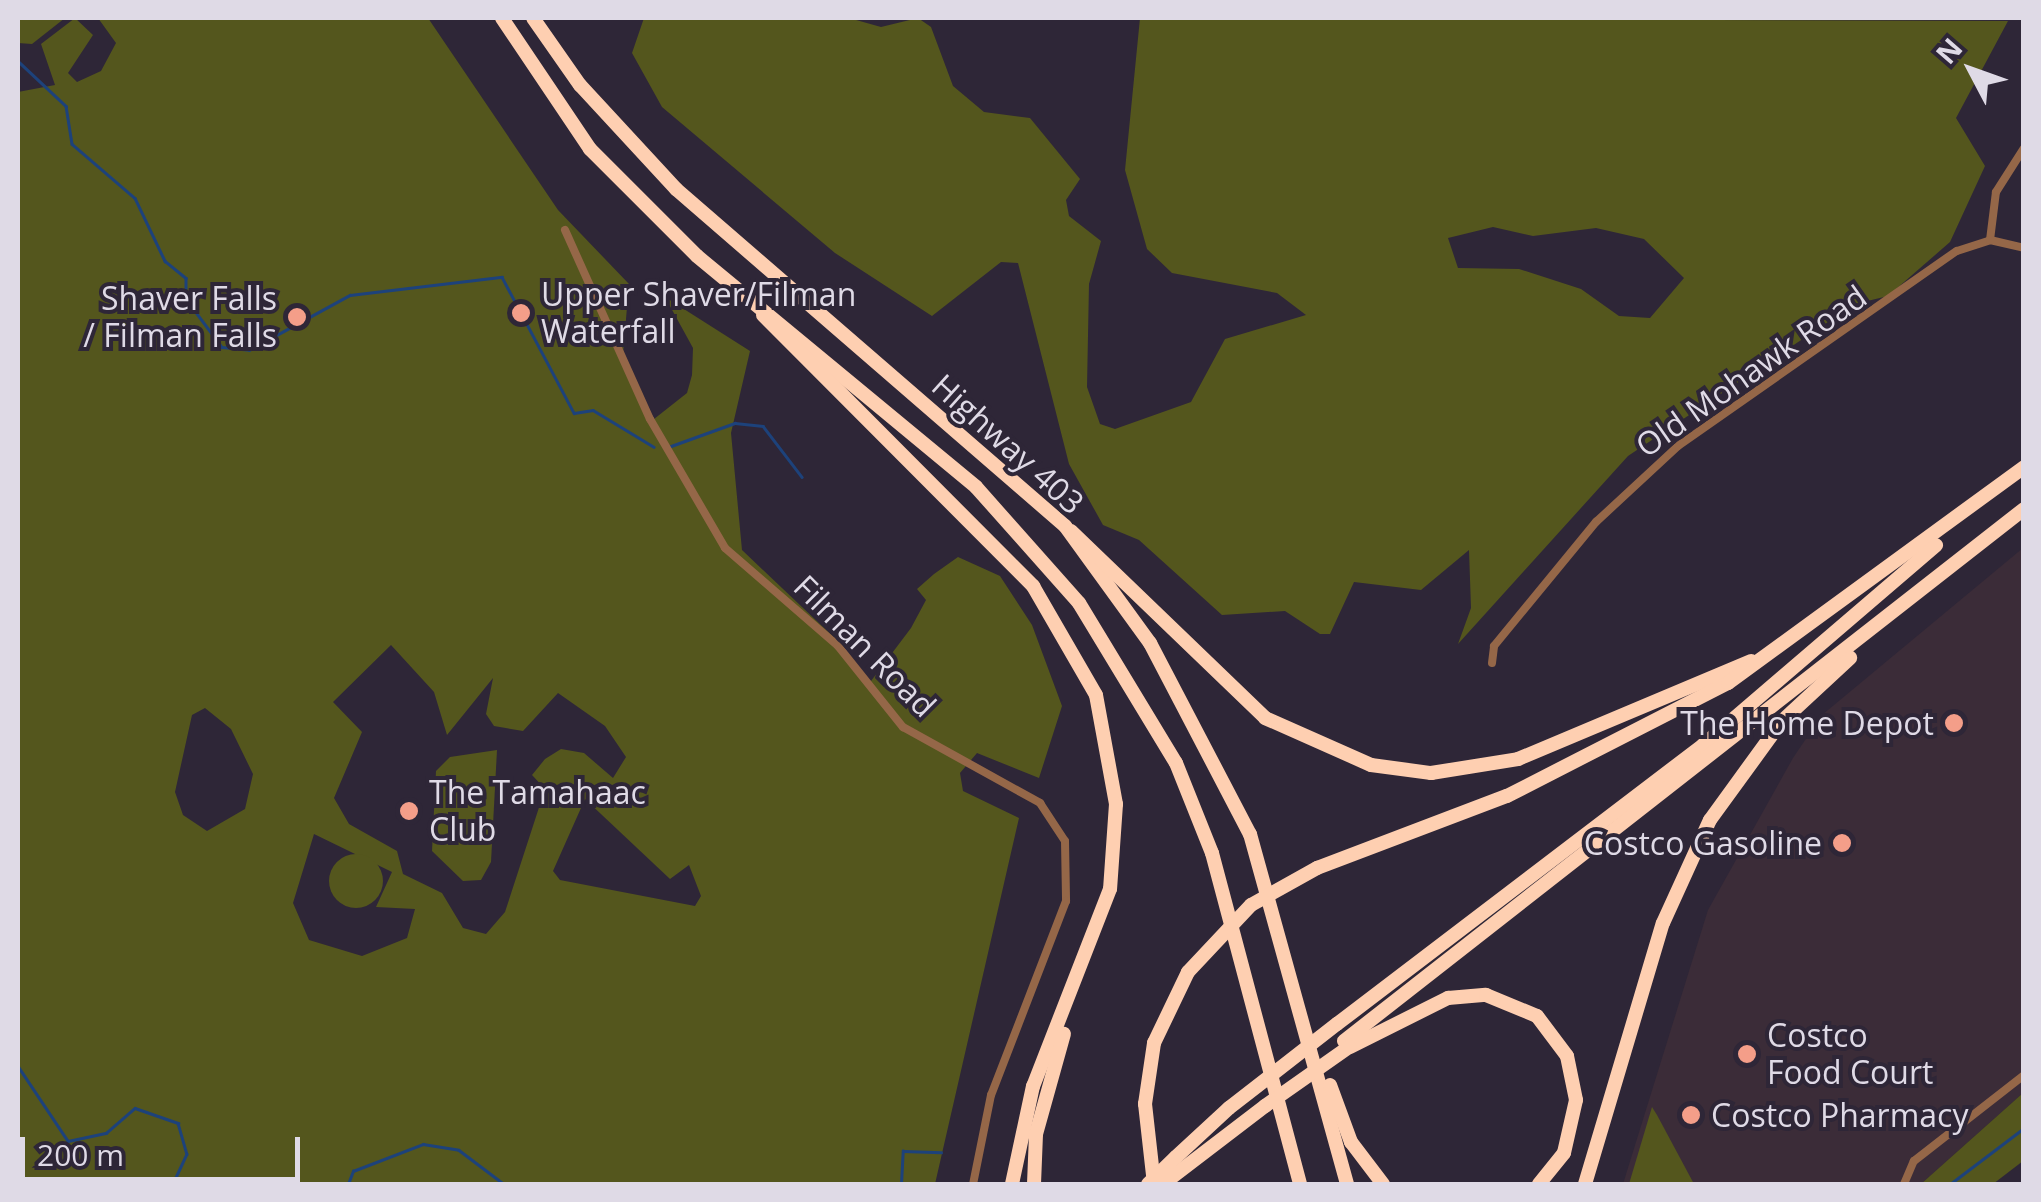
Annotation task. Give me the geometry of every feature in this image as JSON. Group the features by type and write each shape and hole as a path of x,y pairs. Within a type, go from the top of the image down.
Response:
{"highway":[{"name":"Highway 403","path":"502,18 590,150 757,306 976,487 1125,670 1212,853 1300,1184"},
{"name":"Highway 403","path":"533,18 580,85 676,190 1064,526 1150,642 1243,819 1313,1052 1347,1184"},
{"path":"757,306 778,338 974,520 1081,660 1110,743 1117,838 1036,1134 1034,1184"},
{"path":"1164,1184 1229,1108 1703,746 1948,529 2024,467"},
{"path":"1151,1184 1236,1129 1347,1044 2024,509"},
{"path":"1064,526 1265,718 1371,766 1431,773 1518,759 1756,660"},
{"path":"1151,1184 1145,1104 1154,1042 1188,972 1251,904 1318,868 1507,796 1646,729 1756,660 1948,529"},
{"path":"1585,1184 1663,923 1710,820 1782,720 1960,562"},
{"path":"1012,1184 1033,1086 1076,990"},
{"path":"1347,1044 1448,998 1486,996 1537,1016 1568,1056 1576,1100 1564,1154 1540,1184"},
{"path":"1313,1052 1351,1142 1383,1184"}],"street":[{"path":"2024,148 1996,192 1990,240 2024,248"},
{"name":"Filman Road","path":"565,230 650,420 725,548 838,646 903,727 1040,803 1065,841 1066,901 991,1095 973,1184"},
{"name":"Old Mohawk Road","path":"1492,663 1507,628 1629,488 1957,251 1990,240"},
{"path":"1904,1184 1914,1160 2024,1075"}],"shaded area":[{"path":"18,18 65,18 32,44 18,43"},
{"path":"75,18 93,35 68,73 77,82 101,71 116,43 98,18 428,18 558,210 629,284 623,354 649,423 687,393 692,375 693,348 665,297 750,351 731,433 742,550 842,645 868,685 911,628 926,600 917,589 934,574 958,557 1000,576 1032,625 1062,706 1039,778 977,753 960,773 963,791 1019,818 935,1184 19,1184 18,92 55,85 41,44","holes":["391,645 434,692 447,735 493,678 486,714 494,726 523,731 558,693 605,726 626,757 613,778 584,753 561,749 545,759 532,775 545,789 505,912 486,934 463,928 442,893 403,874 397,851 349,824 334,798 362,732 333,702","205,708 231,729 253,774 245,809 207,831 183,815 175,792 192,715","585,799 670,879 689,865 701,896 695,906 560,880 553,871","314,834 392,872 376,907 415,909 407,938 362,956 309,940 293,903"]},
{"path":"644,18 849,18 881,27 918,18 931,27 953,86 984,112 1030,118 1080,179 1066,200 1069,216 1101,241 1089,284 1087,387 1100,424 1115,429 1191,402 1225,339 1306,315 1277,293 1172,273 1147,249 1125,170 1140,18 2008,21 1956,118 1985,166 1950,242 1888,296 1855,304 1628,456 1458,644 1471,608 1469,550 1421,590 1354,582 1330,634 1320,634 1285,611 1222,615 1139,540 1103,525 1069,464 1018,263 1001,262 932,316 835,253 662,107 632,53","holes":["1493,227 1533,236 1596,228 1644,239 1684,278 1650,318 1619,316 1581,289 1519,269 1458,268 1448,238"]},
{"path":"2023,548 2023,1093 1921,1184 1623,1184 1708,910 1793,758 1822,715"},
{"path":"497,750 491,862 481,880 463,881 432,851 436,771 450,757"},
{"path":"356,854 375,862 383,881 375,900 356,908 337,900 329,881 337,862"},
{"path":"2023,1093 2023,1161 1993,1184 1921,1184"},
{"path":"1652,1107 1657,1115 1694,1184 1629,1184"}],"waterway":[{"path":"18,61 66,106 72,144 135,198 165,261 186,278 186,299 222,347 249,350 350,295 502,277 574,413 593,410 654,447"},
{"path":"671,446 735,423 763,426 802,477"},
{"path":"18,1066 68,1141 106,1133 135,1108 178,1123 187,1154 173,1184"},
{"path":"1950,1184 2024,1128"},
{"path":"348,1184 353,1171 423,1144 459,1150 504,1184"},
{"path":"901,1184 903,1151 941,1152"}],"place":[{"name":"Upper Shaver/Filman Waterfall","path":"521,313"},
{"name":"Shaver Falls / Filman Falls","path":"297,317"},
{"name":"The Home Depot","path":"1954,723"},
{"name":"The Tamahaac Club","path":"409,811"},
{"name":"Costco Gasoline","path":"1842,843"},
{"name":"Costco Food Court","path":"1747,1054"},
{"name":"Costco Pharmacy","path":"1691,1115"}]}
